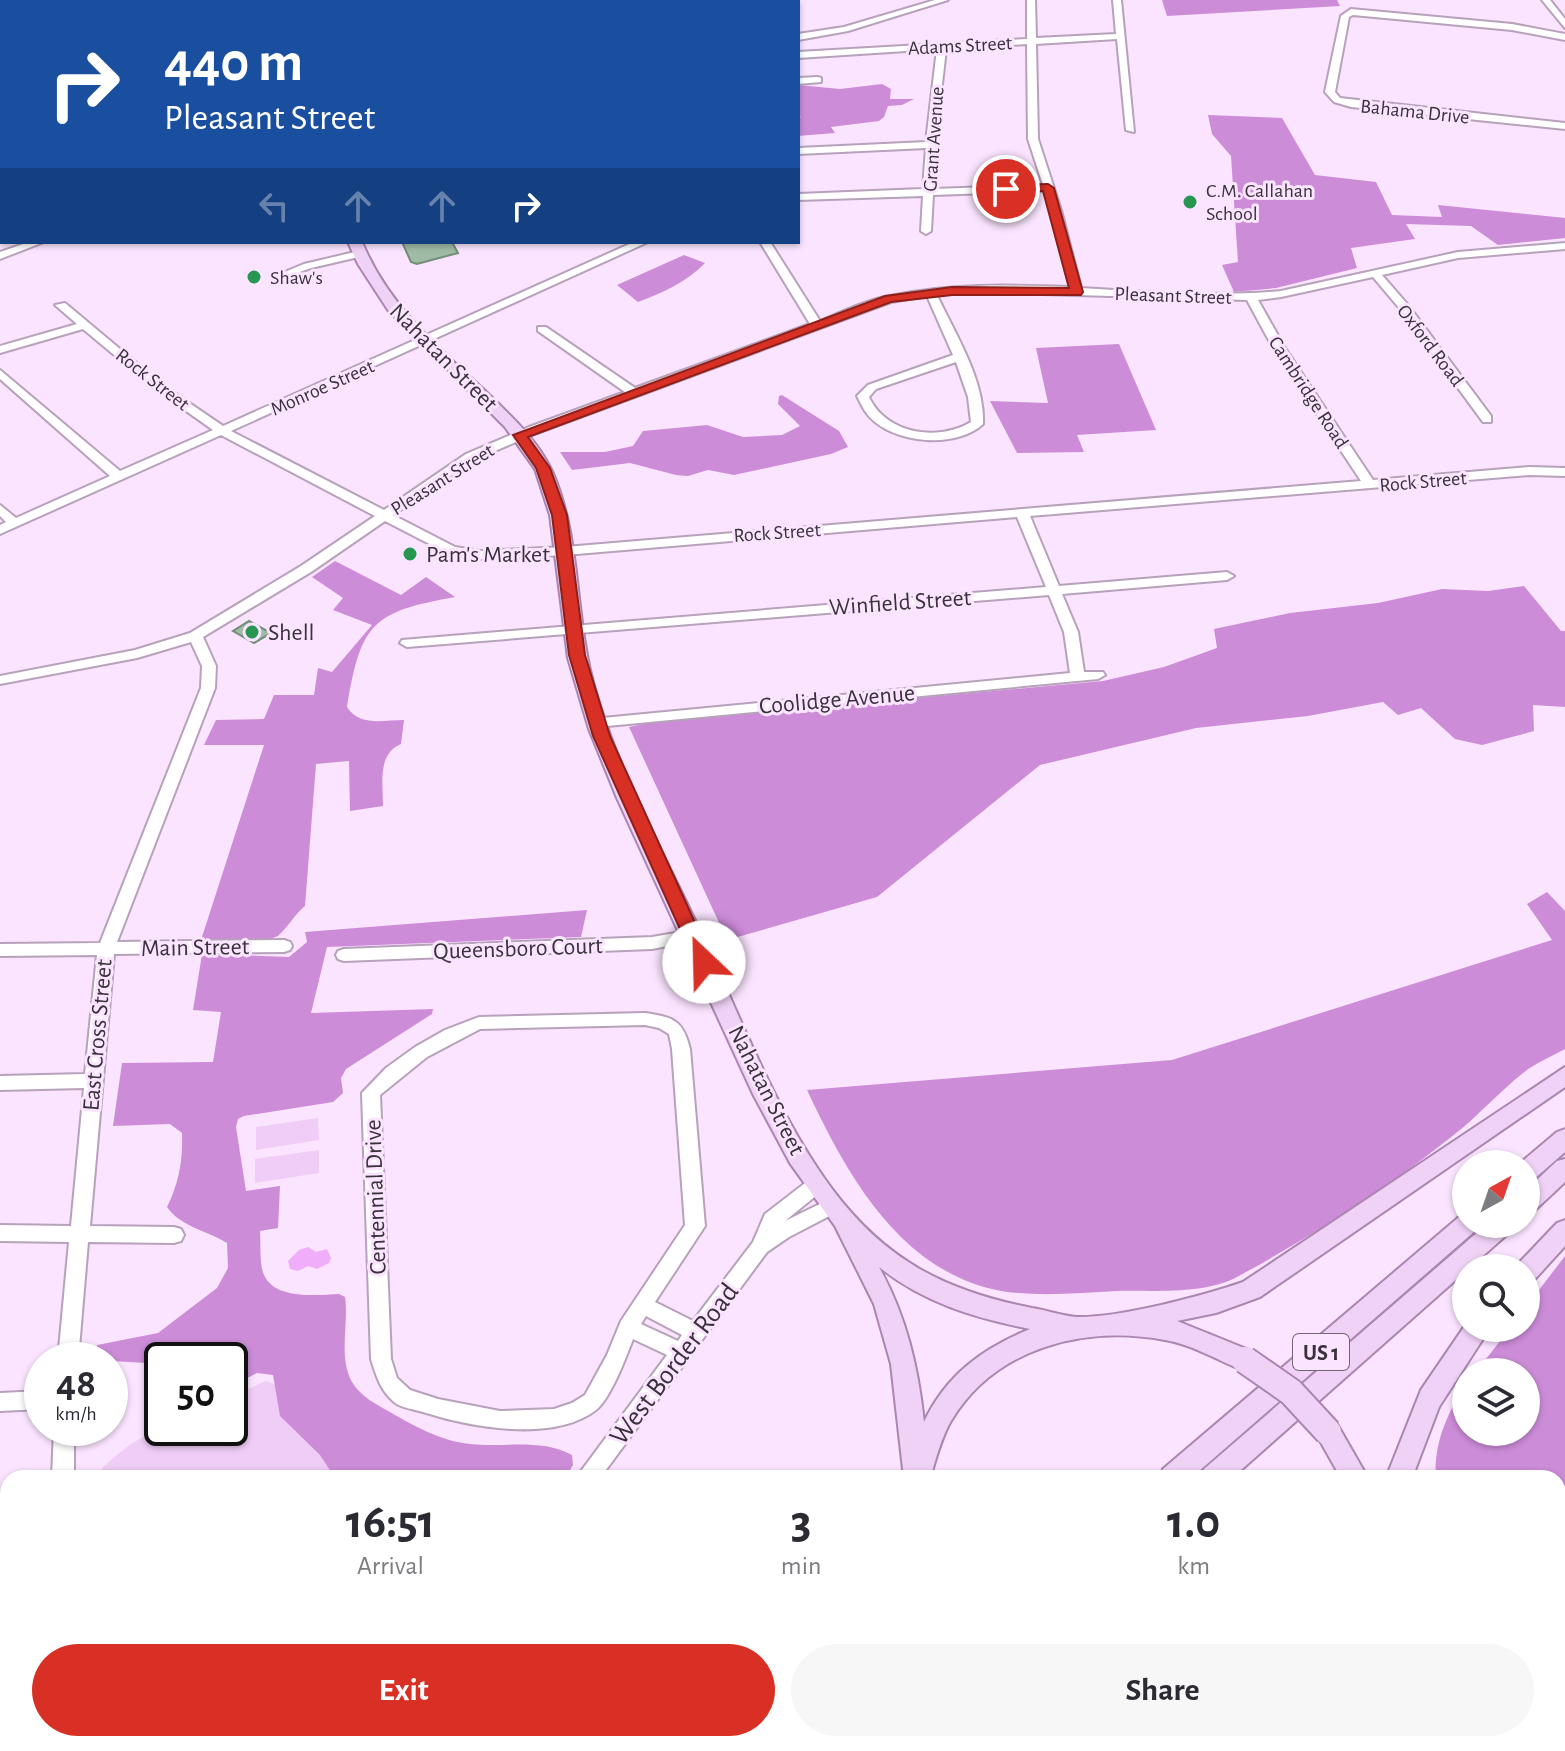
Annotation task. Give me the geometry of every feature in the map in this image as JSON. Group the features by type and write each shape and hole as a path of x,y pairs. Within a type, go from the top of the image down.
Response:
{"main road":[{"name":"Nahatan Street","path":"357,248 378,290 535,454 560,515 577,655 597,722 614,767 753,1070 886,1304 906,1375 915,1470"},
{"path":"918,1470 927,1440 944,1409 979,1369 1004,1352 1039,1336 1216,1302 1251,1290 1565,1076"},
{"path":"1540,1160 1565,1138"},
{"path":"1540,1191 1565,1168"},
{"name":"Nahatan Street","path":"836,1212 907,1275 939,1293 969,1304 1075,1327"},
{"path":"1540,1257 1565,1230"},
{"name":"US 1","path":"1181,1470 1452,1237"},
{"name":"US 1","path":"1222,1470 1487,1238"},
{"path":"1112,1324 1182,1333 1245,1360 1291,1392 1328,1432 1350,1470"},
{"path":"1402,1470 1418,1419 1455,1355 1466,1342"}],"street":[{"path":"800,37 845,29 944,0"},
{"path":"1031,0 1033,139 1077,292"},
{"path":"1117,0 1131,130"},
{"path":"1546,0 1565,25"},
{"name":"Bahama Drive","path":"1565,37 1497,26 1351,12 1345,16 1330,92 1337,100 1351,104 1565,126"},
{"name":"Adams Street","path":"800,55 1122,36"},
{"name":"Grant Avenue","path":"926,231 931,190 932,128 942,47"},
{"path":"800,81 818,80"},
{"path":"800,151 933,145"},
{"path":"800,197 1048,188"},
{"path":"0,256 33,244"},
{"name":"Monroe Street","path":"0,530 639,244"},
{"path":"766,244 816,324"},
{"name":"Pleasant Street","path":"0,680 137,654 195,636 306,569 470,457 520,435 870,304 930,292 1251,297 1281,294 1458,255 1565,246"},
{"path":"280,276 357,248"},
{"name":"Oxford Road","path":"1374,272 1404,307 1487,419"},
{"path":"930,292 959,357 979,419 969,431 941,436 909,434 883,420 864,401 865,391 872,387 959,357"},
{"name":"Cambridge Road","path":"1251,297 1288,361 1370,485"},
{"name":"Rock Street","path":"61,305 159,387 222,431 383,516 466,554 565,551 1529,471 1565,472"},
{"path":"0,350 85,325"},
{"path":"542,329 634,393"},
{"path":"0,373 118,476"},
{"path":"0,509 14,523"},
{"path":"1022,513 1071,632 1078,677"},
{"name":"Winfield Street","path":"407,643 1227,576"},
{"name":"East Cross Street","path":"70,1342 106,948 208,688 209,666 195,636"},
{"name":"Coolidge Avenue","path":"597,722 1098,675"},
{"name":"Queensboro Court","path":"344,955 652,943 693,936"},
{"name":"Main Street","path":"0,950 284,946"},
{"name":"Centennial Drive","path":"645,1019 663,1022 677,1031 683,1065 696,1207 695,1226 642,1305 592,1401 578,1410 554,1418 500,1420 438,1408 403,1397 389,1383 381,1359 371,1093 383,1079 463,1027 479,1023 645,1019"},
{"path":"0,1083 93,1081"},
{"path":"760,1247 772,1220 816,1185"},
{"path":"760,1247 782,1231 836,1212"},
{"path":"0,1233 174,1235"},
{"name":"West Border Road","path":"593,1470 760,1247"},
{"path":"642,1305 696,1332"},
{"path":"628,1327 681,1352"},
{"path":"0,1402 24,1401"},
{"path":"63,1470 64,1446"}],"shaded area":[{"path":"1162,0 1337,0 1340,6 1167,16"},
{"path":"882,84 891,89 890,99 914,99 902,105 888,106 879,121 831,127 835,133 800,136 800,85 840,89"},
{"path":"1208,115 1282,118 1315,175 1376,182 1392,215 1442,217 1438,205 1565,218 1565,238 1498,245 1471,226 1406,224 1415,239 1351,248 1357,268 1276,288 1234,292 1222,265 1238,262 1231,156 1212,134"},
{"path":"684,255 705,263 682,281 656,295 638,302 617,285"},
{"path":"1119,344 1156,430 1077,435 1084,452 1017,453 990,401 1048,403 1036,348"},
{"path":"782,395 839,431 848,447 831,454 734,475 708,470 688,476 630,463 572,470 560,452 605,452 633,446 643,431 707,425 743,437 782,435 800,426 778,404"},
{"path":"335,561 401,595 426,577 455,597 405,609 388,617 375,626 358,657 347,707 365,720 404,720 401,744 393,749 385,762 383,806 350,811 349,761 316,764 305,906 273,938 254,941 201,940 264,745 204,745 216,720 264,719 274,695 314,695 318,668 332,672 372,625 333,610 343,598 312,577"},
{"path":"1524,586 1561,631 1565,631 1565,707 1533,705 1534,731 1482,745 1455,739 1421,708 1398,715 1383,702 1308,716 1196,728 1040,765 877,897 727,940 629,727 653,722 1103,681 1164,667 1217,648 1214,629 1290,613 1378,603 1442,589 1488,591"},
{"path":"1547,892 1565,911 1565,1049 1528,1069 1455,1134 1376,1192 1321,1228 1224,1283 1178,1290 1030,1294 1001,1291 965,1280 934,1264 881,1215 840,1155 807,1090 1172,1060 1552,940 1527,904"},
{"path":"587,910 581,937 327,947 311,1013 433,1009 432,1014 346,1069 341,1078 343,1093 333,1102 244,1116 238,1119 236,1127 246,1191 280,1186 278,1228 260,1231 264,1275 277,1289 287,1292 339,1294 345,1297 346,1362 352,1382 359,1392 409,1422 449,1440 483,1445 535,1445 560,1450 572,1455 570,1470 330,1470 320,1455 280,1416 273,1375 257,1373 248,1378 248,1342 144,1342 144,1363 128,1362 128,1342 112,1342 158,1333 217,1288 228,1268 227,1243 187,1224 167,1207 179,1171 182,1133 170,1124 113,1126 122,1063 213,1062 221,1012 193,1010 202,954 289,957 307,942 305,932"},
{"path":"318,1118 319,1140 256,1150 256,1127"},
{"path":"319,1150 319,1173 255,1183 255,1159"},
{"path":"308,1247 316,1252 327,1249 331,1258 329,1263 317,1269 308,1266 298,1271 290,1269 288,1261 299,1250"},
{"path":"1565,1256 1565,1470 1436,1470 1443,1430 1452,1409 1452,1446 1540,1446 1540,1358 1487,1358 1499,1342 1540,1342 1540,1289"},
{"path":"266,1381 370,1420 465,1470 102,1470 144,1437 144,1446 248,1446 248,1389"}],"building":[{"path":"403,244 453,244 458,253 417,264 411,262"},
{"name":"Shell","path":"249,621 271,633 254,643 233,631"}],"place":[{"name":"C.M. Callahan School","path":"1190,202"},
{"name":"Shaw's","path":"254,277"},
{"name":"Pam's Market","path":"410,554"},
{"name":"Shell","path":"252,632"}],"route":[{"path":"704,962 614,767 590,704 577,655 560,515 543,468 520,435 889,299 952,291 1077,292 1048,188 1006,189"}]}
